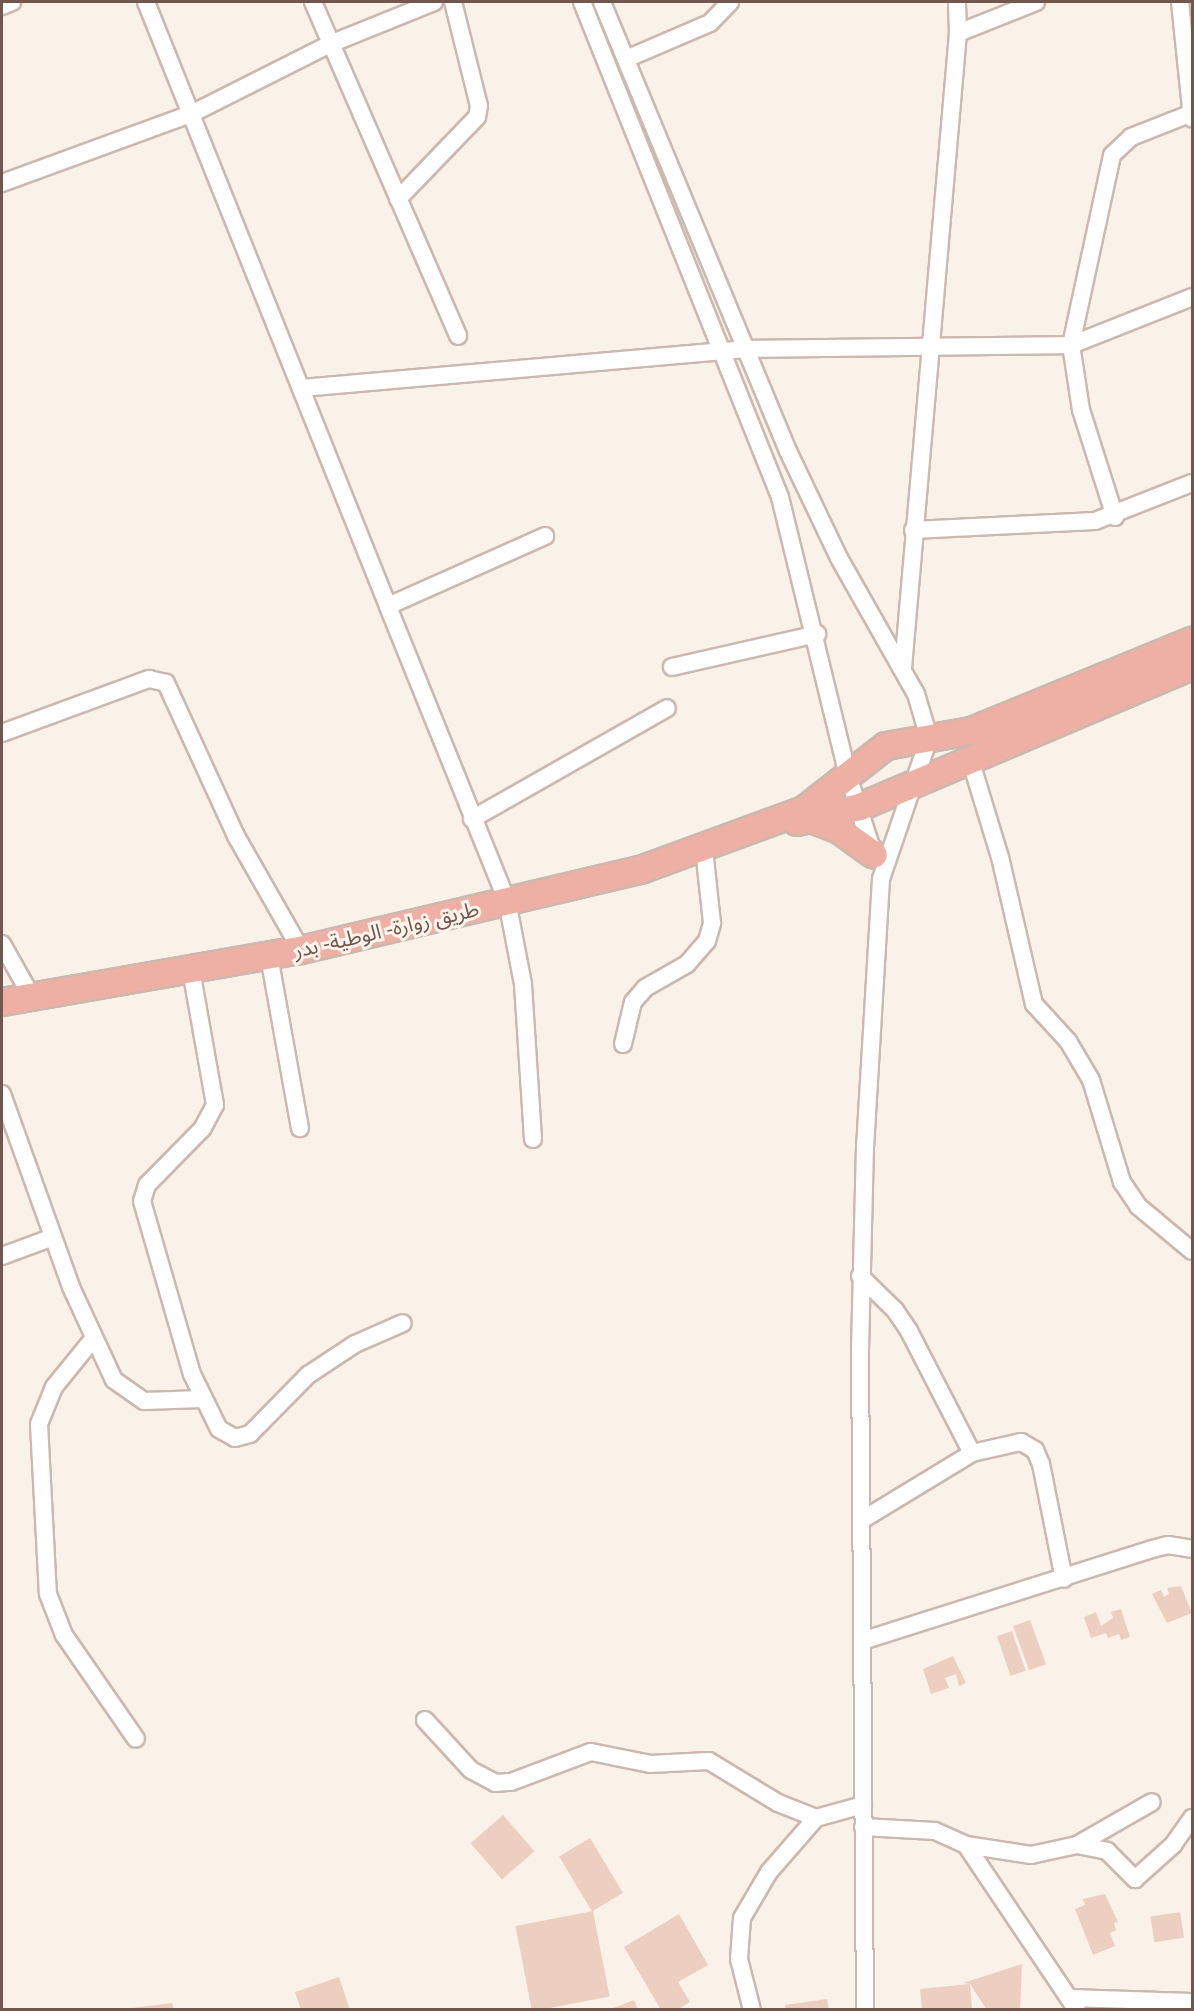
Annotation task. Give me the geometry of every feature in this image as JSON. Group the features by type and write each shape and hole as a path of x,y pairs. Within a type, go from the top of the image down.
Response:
{"highway":[{"path":"764,827 813,804 848,777 865,758 886,746 961,734 1015,715 1192,641"},
{"path":"764,827 814,820 860,807 1192,666"},
{"path":"814,820 837,829 878,867"},
{"name":"طريق زوارة- الوطية- بدر","path":"2,1002 301,950 643,869 764,827"}],"street":[{"path":"2,6 12,2"},
{"path":"146,2 193,113 472,819 507,901 524,984 533,1139"},
{"path":"313,2 458,336"},
{"path":"2,183 193,113 330,44 434,2"},
{"path":"398,199 477,117 479,106 453,2"},
{"path":"582,2 780,496 817,634 848,777 860,807 878,867 860,1276 865,2010"},
{"path":"602,2 818,515 903,668 923,710 929,738 915,784 878,867"},
{"path":"626,59 710,23 730,2"},
{"path":"903,668 929,345 958,33 957,2"},
{"path":"958,33 1036,2"},
{"path":"1115,517 1081,410 1071,345 1112,155 1131,138 1192,115 1180,2"},
{"path":"301,388 747,349 1071,345 1192,297"},
{"path":"914,530 1057,525 1115,517 1192,483"},
{"path":"388,606 545,536"},
{"path":"672,667 817,634"},
{"path":"2,733 149,679 166,683 236,836 301,950"},
{"path":"472,819 667,708"},
{"path":"970,759 1000,857 1034,1004 1068,1041 1086,1070 1107,1122 1122,1182 1151,1219 1192,1251"},
{"path":"623,1044 633,1002 645,988 687,964 707,941 712,924 704,849"},
{"path":"2,944 32,997"},
{"path":"269,956 300,1128"},
{"path":"191,970 215,1105 202,1129 147,1185 142,1201 202,1399 226,1436 243,1438 260,1428 316,1369 355,1344 403,1323"},
{"path":"2,1094 53,1237 93,1339 114,1380 131,1395 144,1401 202,1399"},
{"path":"2,1256 53,1237"},
{"path":"860,1276 895,1310 909,1331 972,1454"},
{"path":"93,1339 54,1387 39,1424 48,1594 64,1635 136,1739"},
{"path":"862,1520 972,1454 1005,1442 1021,1442 1035,1450 1064,1579"},
{"path":"862,1641 1168,1545 1192,1549"},
{"path":"425,1719 471,1770 495,1783 511,1782 591,1752 650,1764 700,1760 725,1767 778,1803 816,1818"},
{"path":"863,1827 935,1831 966,1845 1031,1855 1077,1845 1152,1802"},
{"path":"752,2010 739,1959 742,1918 769,1872 816,1818 863,1805"},
{"path":"1077,1845 1107,1851 1135,1879 1173,1845 1192,1818"},
{"path":"966,1845 1073,2004 1192,2002"}],"building":[{"path":"1181,1586 1192,1613 1167,1623 1152,1594 1161,1590 1164,1597 1169,1594 1167,1588"},
{"path":"1121,1609 1130,1637 1121,1640 1119,1634 1108,1638 1106,1633 1091,1638 1084,1617 1096,1612 1101,1626 1113,1618 1111,1612"},
{"path":"1030,1620 1046,1664 1029,1670 1013,1626"},
{"path":"1012,1631 1026,1671 1011,1676 997,1636"},
{"path":"953,1656 966,1683 959,1686 956,1674 945,1678 949,1688 931,1694 923,1669"},
{"path":"503,1815 534,1851 502,1879 471,1843"},
{"path":"590,1838 623,1893 592,1911 559,1857"},
{"path":"1105,1894 1118,1922 1114,1923 1116,1930 1110,1933 1115,1946 1093,1955 1075,1909 1085,1905 1083,1899"},
{"path":"593,1911 610,1996 532,2010 515,1926"},
{"path":"1180,1912 1184,1938 1154,1942 1150,1917"},
{"path":"679,1914 708,1965 678,1982 690,2002 677,2010 661,2010 624,1947"},
{"path":"1022,1964 1020,2010 987,2010 970,1984 963,1983"},
{"path":"339,1977 350,2010 301,2010 295,1992"},
{"path":"970,1984 972,2010 922,2010 920,1989"},
{"path":"827,1999 829,2010 786,2010 785,2005"},
{"path":"634,2000 638,2010 611,2010 611,2009"},
{"path":"172,2003 174,2010 132,2010 132,2008"}]}
